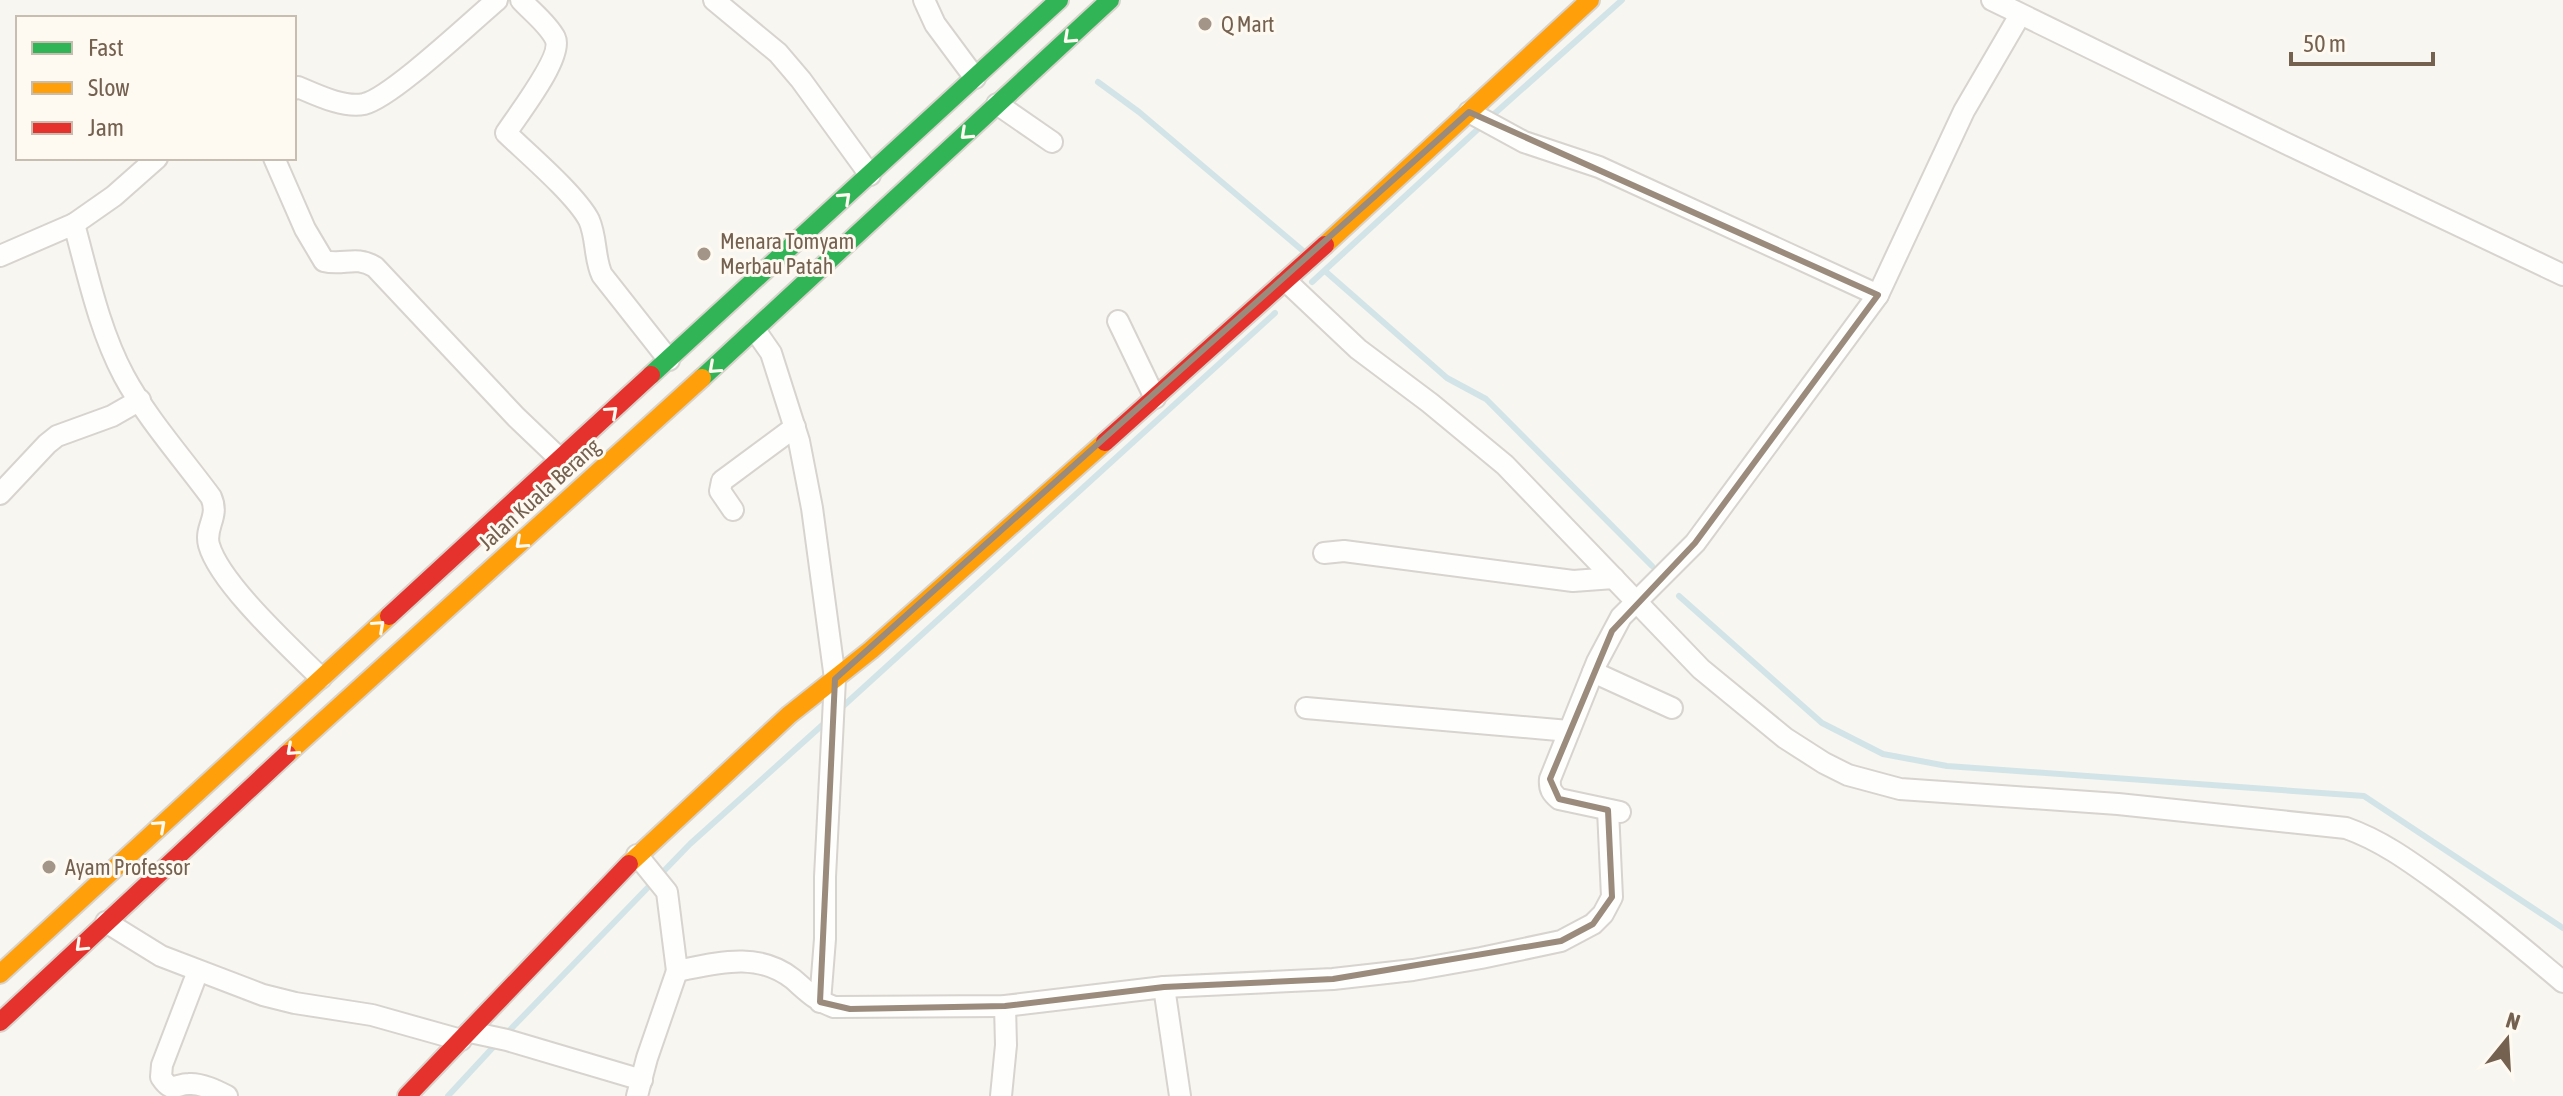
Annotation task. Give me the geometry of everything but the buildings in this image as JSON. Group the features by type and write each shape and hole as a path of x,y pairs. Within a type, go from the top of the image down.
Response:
{"main road":[{"name":"Jalan Kuala Berang","path":"4,963 297,702 1059,0"},
{"name":"Jalan Kuala Berang","path":"0,1022 215,819 755,330 1110,0"},
{"path":"407,1096 481,1037 641,860 789,715 834,685 1286,281 1590,0"},
{"path":"297,702 310,710 317,710 350,698"}],"street":[{"path":"296,88 341,102 362,105 372,101 402,81 497,0"},
{"path":"521,0 555,36 557,46 553,60 506,133 576,202 589,221 602,275 669,360"},
{"path":"714,0 778,53 870,175"},
{"path":"924,0 935,24 975,78"},
{"path":"1992,0 2563,275"},
{"path":"677,971 728,960 768,966 793,979 820,1002 850,1009 1005,1006 1164,987 1333,979 1413,970 1561,941 1593,924 1603,914 1612,897 1614,811 1567,802 1552,794 1550,779 1612,631 1636,600 1695,543 1878,295 1964,111 2020,15"},
{"path":"997,104 1052,142"},
{"path":"1469,112 1524,142 1599,167 1878,295"},
{"path":"0,256 74,224 114,196 155,160"},
{"path":"275,160 305,229 324,261 360,260 375,267 516,417 560,459"},
{"path":"74,224 113,353 126,380 211,497 215,512 208,543 222,569 268,625 321,678"},
{"path":"1286,281 1358,349 1505,465 1701,669 1804,751 1848,775 1900,789 2118,804 2346,828 2367,835 2406,859 2494,922 2563,982"},
{"path":"1118,321 1155,398"},
{"path":"755,330 771,353 795,427 812,508 834,685 820,1002"},
{"path":"0,494 57,436 112,416 140,400"},
{"path":"733,510 720,491 722,481 795,427"},
{"path":"1324,553 1344,551 1573,581 1614,578"},
{"path":"1593,672 1672,708"},
{"path":"1306,708 1569,731"},
{"path":"106,922 161,956 274,998 481,1037 640,1088 677,971 667,892 641,860"},
{"path":"198,971 162,1065 161,1077 167,1085 177,1088 191,1084 227,1096"},
{"path":"1164,987 1180,1096"},
{"path":"1001,1096 1006,1045 1005,1006"}],"highlighted area":[{"path":"1469,112 1878,295 1695,543 1612,631 1550,779 1559,799 1608,810 1612,897 1593,924 1561,941 1333,979 1164,987 1005,1006 850,1009 820,1002 835,679"}],"waterway":[{"path":"1493,115 1622,0"},
{"path":"1098,82 1139,112 1302,250"},
{"path":"1312,282 1478,129"},
{"path":"1325,271 1447,378 1486,399 1652,566"},
{"path":"840,709 1275,313"},
{"path":"1679,596 1822,723 1883,754 1947,766 2364,796 2563,928"},
{"path":"505,1035 690,844 829,719"},
{"path":"448,1096 497,1043"}],"traffic: fast":[{"path":"651,375 1059,0"},
{"path":"702,378 1110,0"}],"traffic: slow":[{"path":"1325,245 1590,0"},
{"path":"287,754 702,378"},
{"path":"629,864 789,715 871,650 1105,442"},
{"path":"0,974 389,616"}],"traffic: jam":[{"path":"1105,442 1325,245"},
{"path":"389,616 651,375"},
{"path":"0,1022 287,754"},
{"path":"407,1096 629,864"}],"place":[{"name":"Q Mart","path":"1205,24"},
{"name":"Menara Tomyam Merbau Patah","path":"704,254"},
{"name":"Ayam Professor","path":"49,867"}]}
